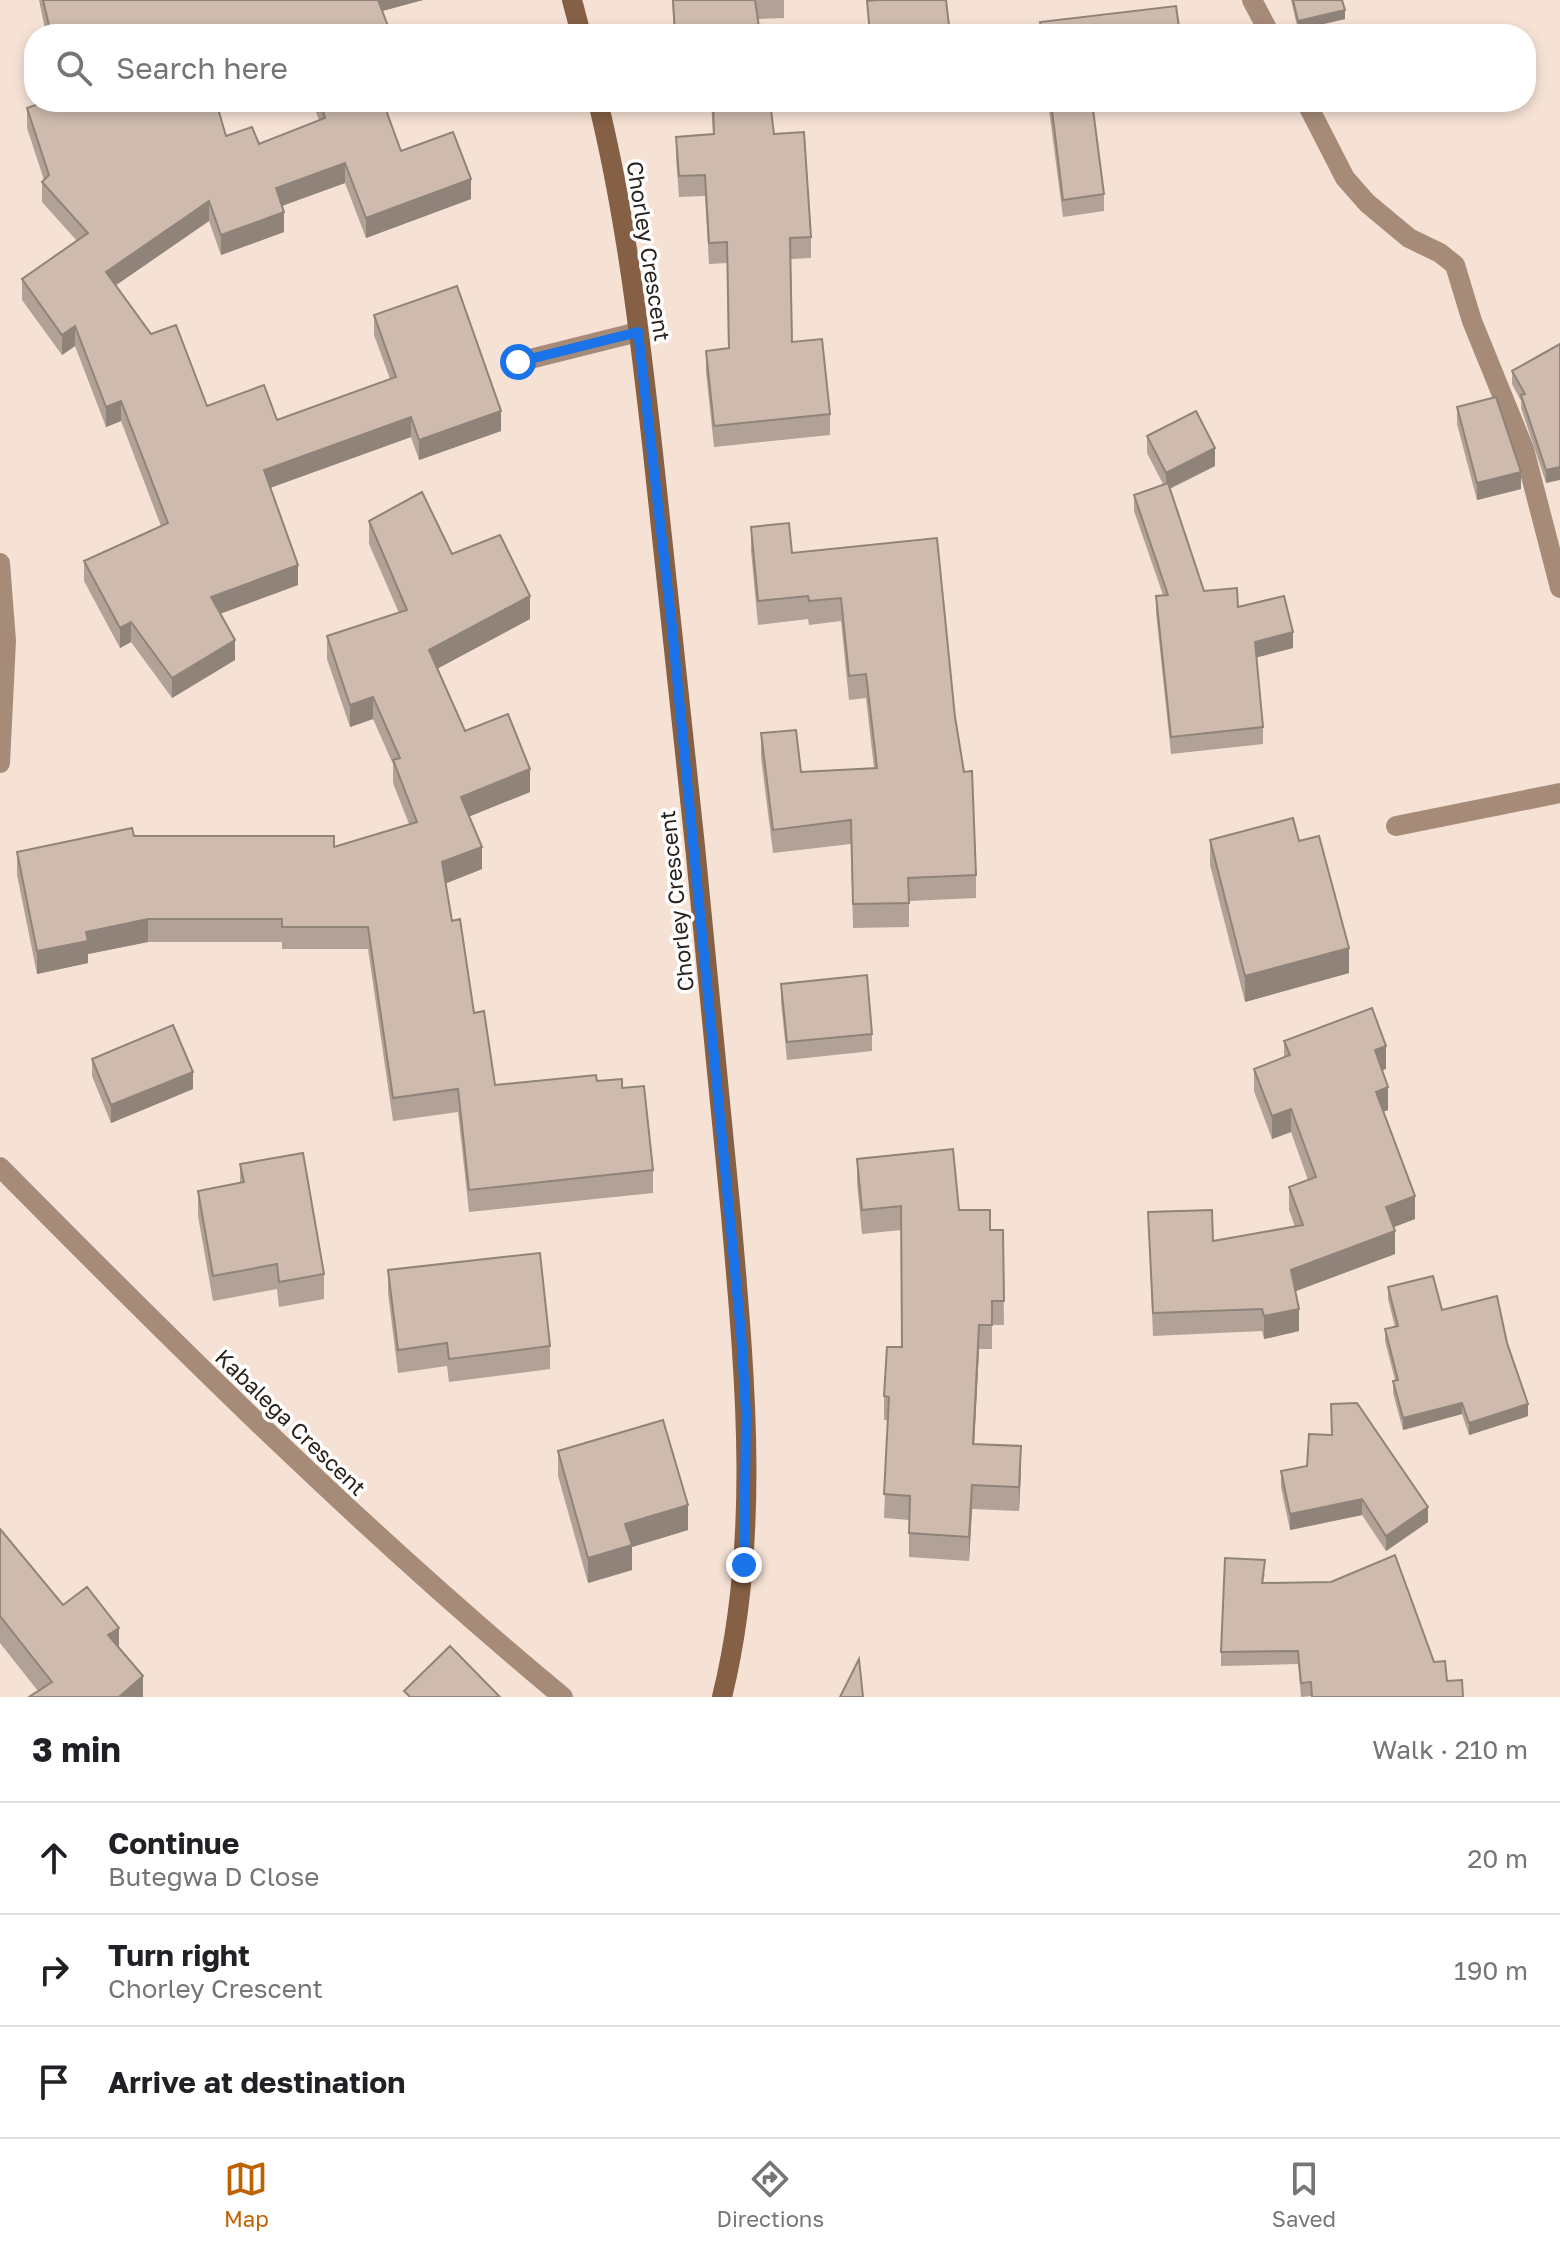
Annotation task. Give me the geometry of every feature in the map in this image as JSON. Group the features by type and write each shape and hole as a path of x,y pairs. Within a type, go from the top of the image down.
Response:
{"main road":[{"path":"572,0 578,24"},
{"name":"Chorley Crescent","path":"600,112 638,332 714,1031 746,1413 744,1565 734,1646 722,1697"}],"street":[{"path":"1252,0 1265,24"},
{"path":"1311,112 1345,178 1367,203 1409,238 1455,265 1472,321 1524,449 1560,588"},
{"path":"518,362 638,332"},
{"path":"0,563 6,641 0,763"},
{"path":"1396,826 1560,793"},
{"name":"Kabalega Crescent","path":"0,1167 225,1394 336,1500 462,1613 563,1697"}],"building":[{"path":"43,0 378,0 387,24 49,24"},
{"path":"673,0 755,0 759,24 674,24"},
{"path":"946,0 949,24 869,24 867,1"},
{"path":"1293,0 1342,0 1345,10 1298,21"},
{"path":"1176,6 1179,24 1040,24"},
{"path":"28,112 219,112 226,136 252,127 259,144 325,118 323,112 387,112 401,151 453,132 471,179 366,218 345,163 276,188 284,212 221,235 209,201 106,272 151,334 176,325 207,406 264,385 277,420 396,377 374,315 457,286 501,411 419,440 411,417 264,470 298,565 211,597 235,640 172,678 131,622 120,628 84,561 168,523 121,401 106,407 75,326 62,335 22,279 88,233 42,182 49,175"},
{"path":"713,112 771,112 774,134 804,132 811,237 790,238 792,342 822,339 830,414 714,426 706,351 729,348 727,242 709,243 705,175 679,176 676,137 714,134"},
{"path":"1052,112 1093,112 1104,194 1063,200"},
{"path":"1560,344 1560,467 1546,470 1521,395 1525,394 1512,371"},
{"path":"1496,397 1521,472 1477,483 1457,407"},
{"path":"1196,411 1215,448 1166,473 1147,436"},
{"path":"1168,483 1204,591 1237,588 1238,607 1284,596 1293,632 1255,642 1263,727 1171,737 1156,596 1168,595 1134,495"},
{"path":"422,492 452,554 500,535 530,596 429,650 465,731 508,714 530,769 461,797 482,847 442,862 452,921 460,919 474,1013 484,1011 495,1085 596,1075 597,1081 622,1079 622,1088 644,1086 653,1170 469,1190 458,1089 393,1098 368,927 282,927 282,919 148,919 86,932 88,941 37,951 17,852 132,828 134,836 334,836 334,847 417,822 393,760 400,758 373,697 350,705 327,636 407,610 369,521"},
{"path":"789,523 792,553 937,538 955,717 964,772 972,771 976,875 908,878 909,903 853,904 851,820 773,830 761,733 796,730 801,772 877,768 866,674 849,676 841,598 809,601 808,596 758,601 751,527"},
{"path":"1293,818 1299,841 1319,836 1349,948 1245,976 1210,840"},
{"path":"867,975 872,1034 787,1042 781,984"},
{"path":"1372,1008 1386,1046 1375,1050 1388,1087 1376,1092 1415,1196 1386,1207 1395,1231 1291,1270 1299,1309 1264,1316 1262,1309 1153,1313 1148,1212 1212,1210 1213,1241 1303,1225 1289,1187 1316,1177 1291,1109 1272,1116 1254,1069 1290,1055 1284,1041"},
{"path":"173,1025 193,1072 111,1105 92,1059"},
{"path":"953,1149 959,1210 990,1210 990,1230 1003,1230 1004,1301 992,1301 992,1325 979,1325 973,1444 1021,1446 1019,1487 972,1485 969,1537 909,1533 910,1496 884,1494 889,1397 884,1396 887,1347 902,1347 901,1206 862,1210 857,1159"},
{"path":"303,1153 324,1274 279,1282 277,1264 213,1276 198,1191 244,1182 240,1164"},
{"path":"540,1253 550,1346 449,1359 447,1343 398,1350 388,1270"},
{"path":"1433,1276 1442,1310 1497,1296 1507,1343 1528,1404 1469,1423 1462,1403 1403,1418 1393,1381 1398,1380 1385,1329 1398,1326 1388,1287"},
{"path":"1357,1403 1428,1507 1386,1536 1362,1499 1290,1514 1281,1471 1307,1466 1309,1434 1332,1435 1331,1404"},
{"path":"663,1420 688,1505 625,1524 632,1545 588,1558 558,1451"},
{"path":"0,1529 63,1605 87,1587 119,1628 108,1635 143,1676 119,1697 29,1697 52,1682 0,1616"},
{"path":"1395,1555 1434,1662 1445,1661 1447,1681 1462,1680 1463,1697 1312,1697 1311,1682 1301,1683 1298,1651 1221,1652 1225,1558 1265,1560 1262,1583 1331,1582"},
{"path":"450,1646 500,1697 410,1697 404,1691"},
{"path":"859,1659 863,1697 840,1697"}],"route":[{"path":"518,362 638,332 714,1031 741,1333 746,1413 744,1565"}]}
